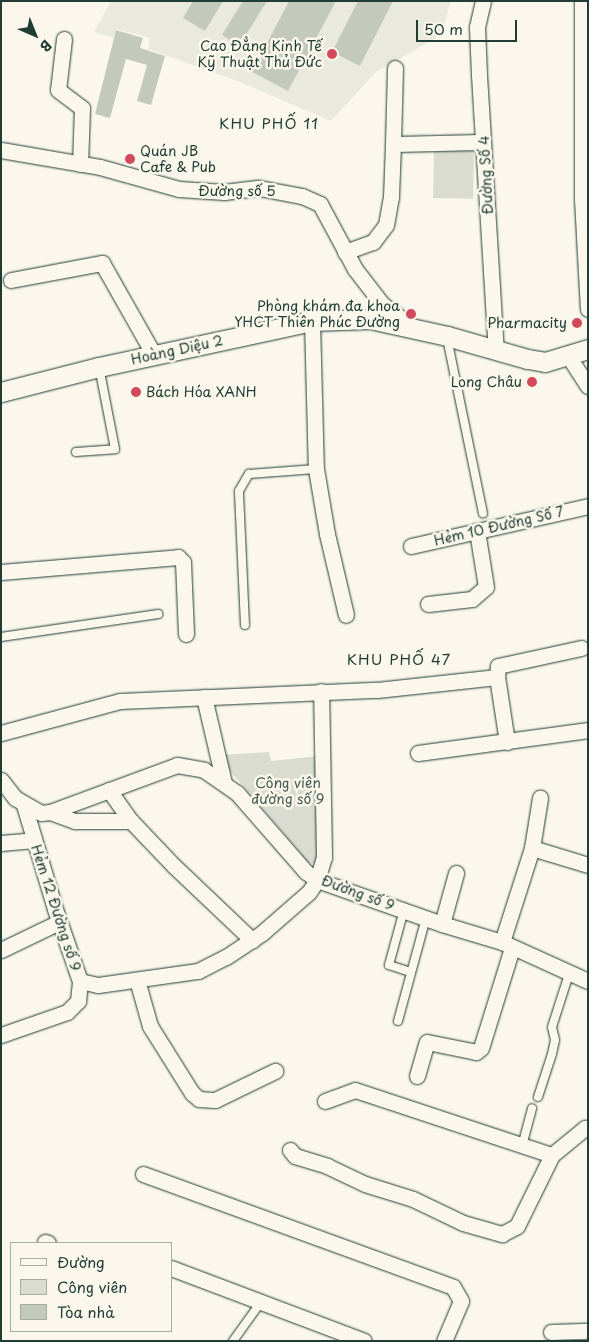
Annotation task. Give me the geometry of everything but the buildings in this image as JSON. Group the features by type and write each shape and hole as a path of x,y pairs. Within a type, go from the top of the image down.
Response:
{"street":[{"name":"Đường Số 4","path":"484,1 477,27 496,350"},
{"path":"582,1 588,309"},
{"path":"64,39 58,90 82,108 80,164"},
{"path":"345,252 373,242 386,225 391,197 394,68"},
{"path":"393,144 483,142"},
{"name":"Đường số 5","path":"1,150 80,164 186,190 224,192 259,188 302,196 320,204 355,269 382,304 412,327"},
{"path":"11,280 102,262 154,355"},
{"name":"Hoàng Diệu 2","path":"1,392 99,367 312,321 370,319 412,327 528,360 545,362 588,349"},
{"path":"312,321 316,469 327,534 346,616"},
{"path":"567,354 588,386"},
{"name":"Hẻm 10 Đường Số 7","path":"411,546 588,506"},
{"path":"428,604 472,598 486,587 477,531"},
{"path":"1,572 178,557 183,562 186,634"},
{"path":"507,742 497,677 498,666 581,648"},
{"path":"1,733 120,701 377,690 497,677"},
{"path":"317,880 324,857 321,691"},
{"path":"204,697 224,783"},
{"path":"418,753 588,730"},
{"name":"Đường số 9","path":"50,812 177,765 204,770 237,793 306,872 317,880 507,945 588,981"},
{"path":"1,780 15,798 24,805 41,813 50,812 75,821 131,821"},
{"path":"109,790 131,821 174,866 252,940"},
{"path":"417,1076 426,1042 476,1052 479,1050 532,848 540,798"},
{"name":"Hẻm 12 Đường số 9","path":"24,805 80,981 98,984 198,971 226,957 262,934 309,892 317,880"},
{"path":"1,843 34,840"},
{"path":"532,848 588,865"},
{"path":"442,924 456,872"},
{"path":"1,950 60,922"},
{"path":"136,980 150,1026 192,1093 199,1099 207,1101 222,1097 275,1071"},
{"path":"1,1035 67,1012 78,1001 80,981"},
{"path":"325,1100 355,1090 552,1156"},
{"path":"290,1150 296,1156 327,1166 364,1184 413,1199 463,1223 502,1234 517,1226 552,1156 585,1128 588,1128"},
{"path":"143,1174 453,1287 461,1301 444,1341"},
{"path":"172,1268 261,1302 331,1335 364,1341"},
{"path":"551,1332 588,1331"}],"lane":[{"path":"447,336 482,513"},
{"path":"76,452 116,449 99,367"},
{"path":"245,625 239,491 249,474 316,469"},
{"path":"1,637 158,614"},
{"path":"404,910 389,964 411,972"},
{"path":"398,1021 426,918"},
{"path":"538,1097 555,1040 552,1028 569,974"},
{"path":"522,1146 532,1108"},
{"path":"233,1341 261,1302"}],"shaded area":[{"name":"Cao Đẳng Kinh Tế Kỹ Thuật Thủ Đức","path":"111,1 451,1 441,35 376,72 331,121 240,82 148,49 150,38 117,29 113,38 94,32"}],"green space":[{"path":"434,146 474,147 473,199 433,198"},
{"name":"Công viên đường số 9","path":"269,752 271,761 319,756 321,856 315,863 309,863 231,772 222,755"}],"place":[{"name":"Cao Đẳng Kinh Tế Kỹ Thuật Thủ Đức","path":"332,54"},
{"name":"Quán JB Cafe & Pub","path":"130,159"},
{"name":"Phòng khám đa khoa YHCT Thiên Phúc Đường","path":"411,314"},
{"name":"Pharmacity","path":"577,323"},
{"name":"Long Châu","path":"532,382"},
{"name":"Bách Hóa XANH","path":"136,392"}],"district":[{"name":"KHU PHỐ 11","path":"269,123"},
{"name":"KHU PHỐ 47","path":"399,659"}]}
